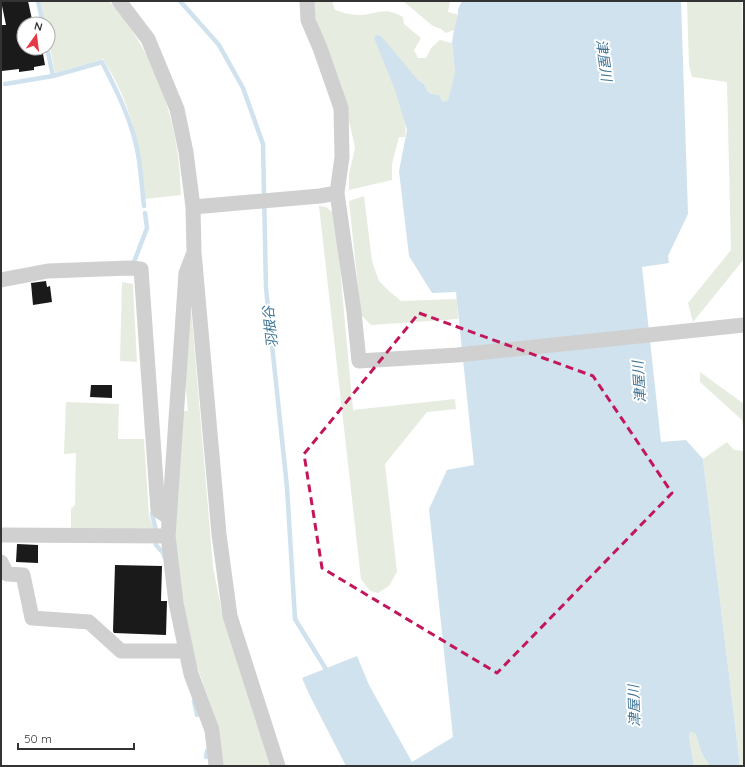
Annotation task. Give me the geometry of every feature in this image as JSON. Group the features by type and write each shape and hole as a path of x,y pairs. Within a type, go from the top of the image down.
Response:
{"street":[{"path":"119,1 148,39 177,109 186,152 193,207 194,252 219,534 230,616 278,766"},
{"path":"307,1 308,20 320,48 341,108 342,157 337,193 354,312 359,361 456,355 744,325"},
{"path":"193,207 320,196 337,193"},
{"path":"194,252 186,273 168,517 168,536 176,603 190,674 212,730 216,766"},
{"path":"1,280 48,271 129,268 141,269 158,510 168,517"},
{"path":"1,535 168,536"},
{"path":"1,562 7,574 23,575 32,618 88,622 120,651 186,651"}],"highlighted area":[{"path":"419,313 593,376 672,493 497,673 322,568 304,454"}],"shaded area":[{"path":"40,1 109,1 123,17 146,53 170,114 179,161 181,195 145,199 140,160 132,122 116,82 103,59 55,73 52,56 56,56 56,16 43,16"},
{"path":"314,1 332,1 335,10 344,13 360,15 386,11 403,17 404,24 421,38 414,50 418,58 426,58 431,48 440,40 452,43 455,74 448,100 443,102 439,95 432,94 427,91 424,84 374,37 395,87 404,116 405,137 399,137 392,164 392,180 349,190 349,174 355,148 345,105 315,16"},
{"path":"403,1 450,1 448,12 459,15 454,30 446,33 433,26"},
{"path":"687,1 742,1 744,94 744,259 693,322 688,303 731,250 727,82 692,77 689,65"},
{"path":"364,196 372,261 379,281 401,301 457,299 458,319 371,325 361,315 349,201"},
{"path":"319,206 326,207 335,214 353,410 455,399 456,409 427,412 385,464 397,572 389,586 378,593 370,591 361,579"},
{"path":"122,282 133,284 137,362 120,361"},
{"path":"189,284 213,567 223,618 273,766 221,766 220,731 195,661 182,600 174,534 179,411 188,411 184,370"},
{"path":"700,372 744,404 744,435 742,420 700,382"},
{"path":"66,402 119,404 118,439 144,439 149,516 154,529 71,532 71,509 75,505 76,453 64,454"},
{"path":"727,442 734,450 744,451 744,766 740,766 703,459"},
{"path":"690,732 695,733 702,754 710,766 694,766 689,737"}],"water":[{"name":"津屋川","path":"462,1 681,1 688,214 668,256 669,263 642,267 661,442 686,440 703,459 740,766 710,766 702,754 695,733 690,732 689,737 694,766 346,766 302,678 357,656 369,685 412,762 453,737 429,509 447,470 474,465 456,292 432,293 409,256 399,171 407,130 395,90 374,38 376,35 381,36 418,80 424,84 427,91 432,94 439,95 443,102 448,100 455,73 452,43 458,9"}],"building":[{"path":"1,1 28,1 31,16 16,16 16,56 43,56 45,65 34,67 34,70 19,72 19,69 2,71 1,25 6,25"},
{"path":"46,281 47,287 50,286 52,302 33,305 31,283"},
{"path":"91,385 112,385 112,398 90,397"},
{"path":"17,544 38,545 38,563 16,562"},
{"path":"115,565 162,566 161,601 167,601 166,635 114,633"}],"waterway":[{"path":"38,1 41,16"},
{"name":"羽根谷","path":"180,1 219,45 243,88 263,144 266,288 287,487 295,619 329,674"},
{"path":"49,56 53,76 102,62 118,95 132,130 139,160 144,206"},
{"path":"5,84 53,76"},
{"path":"134,262 147,228 145,213"},
{"path":"152,514 156,530"},
{"path":"156,545 164,556"},
{"path":"194,701 197,715"},
{"path":"206,757 207,751"}]}
